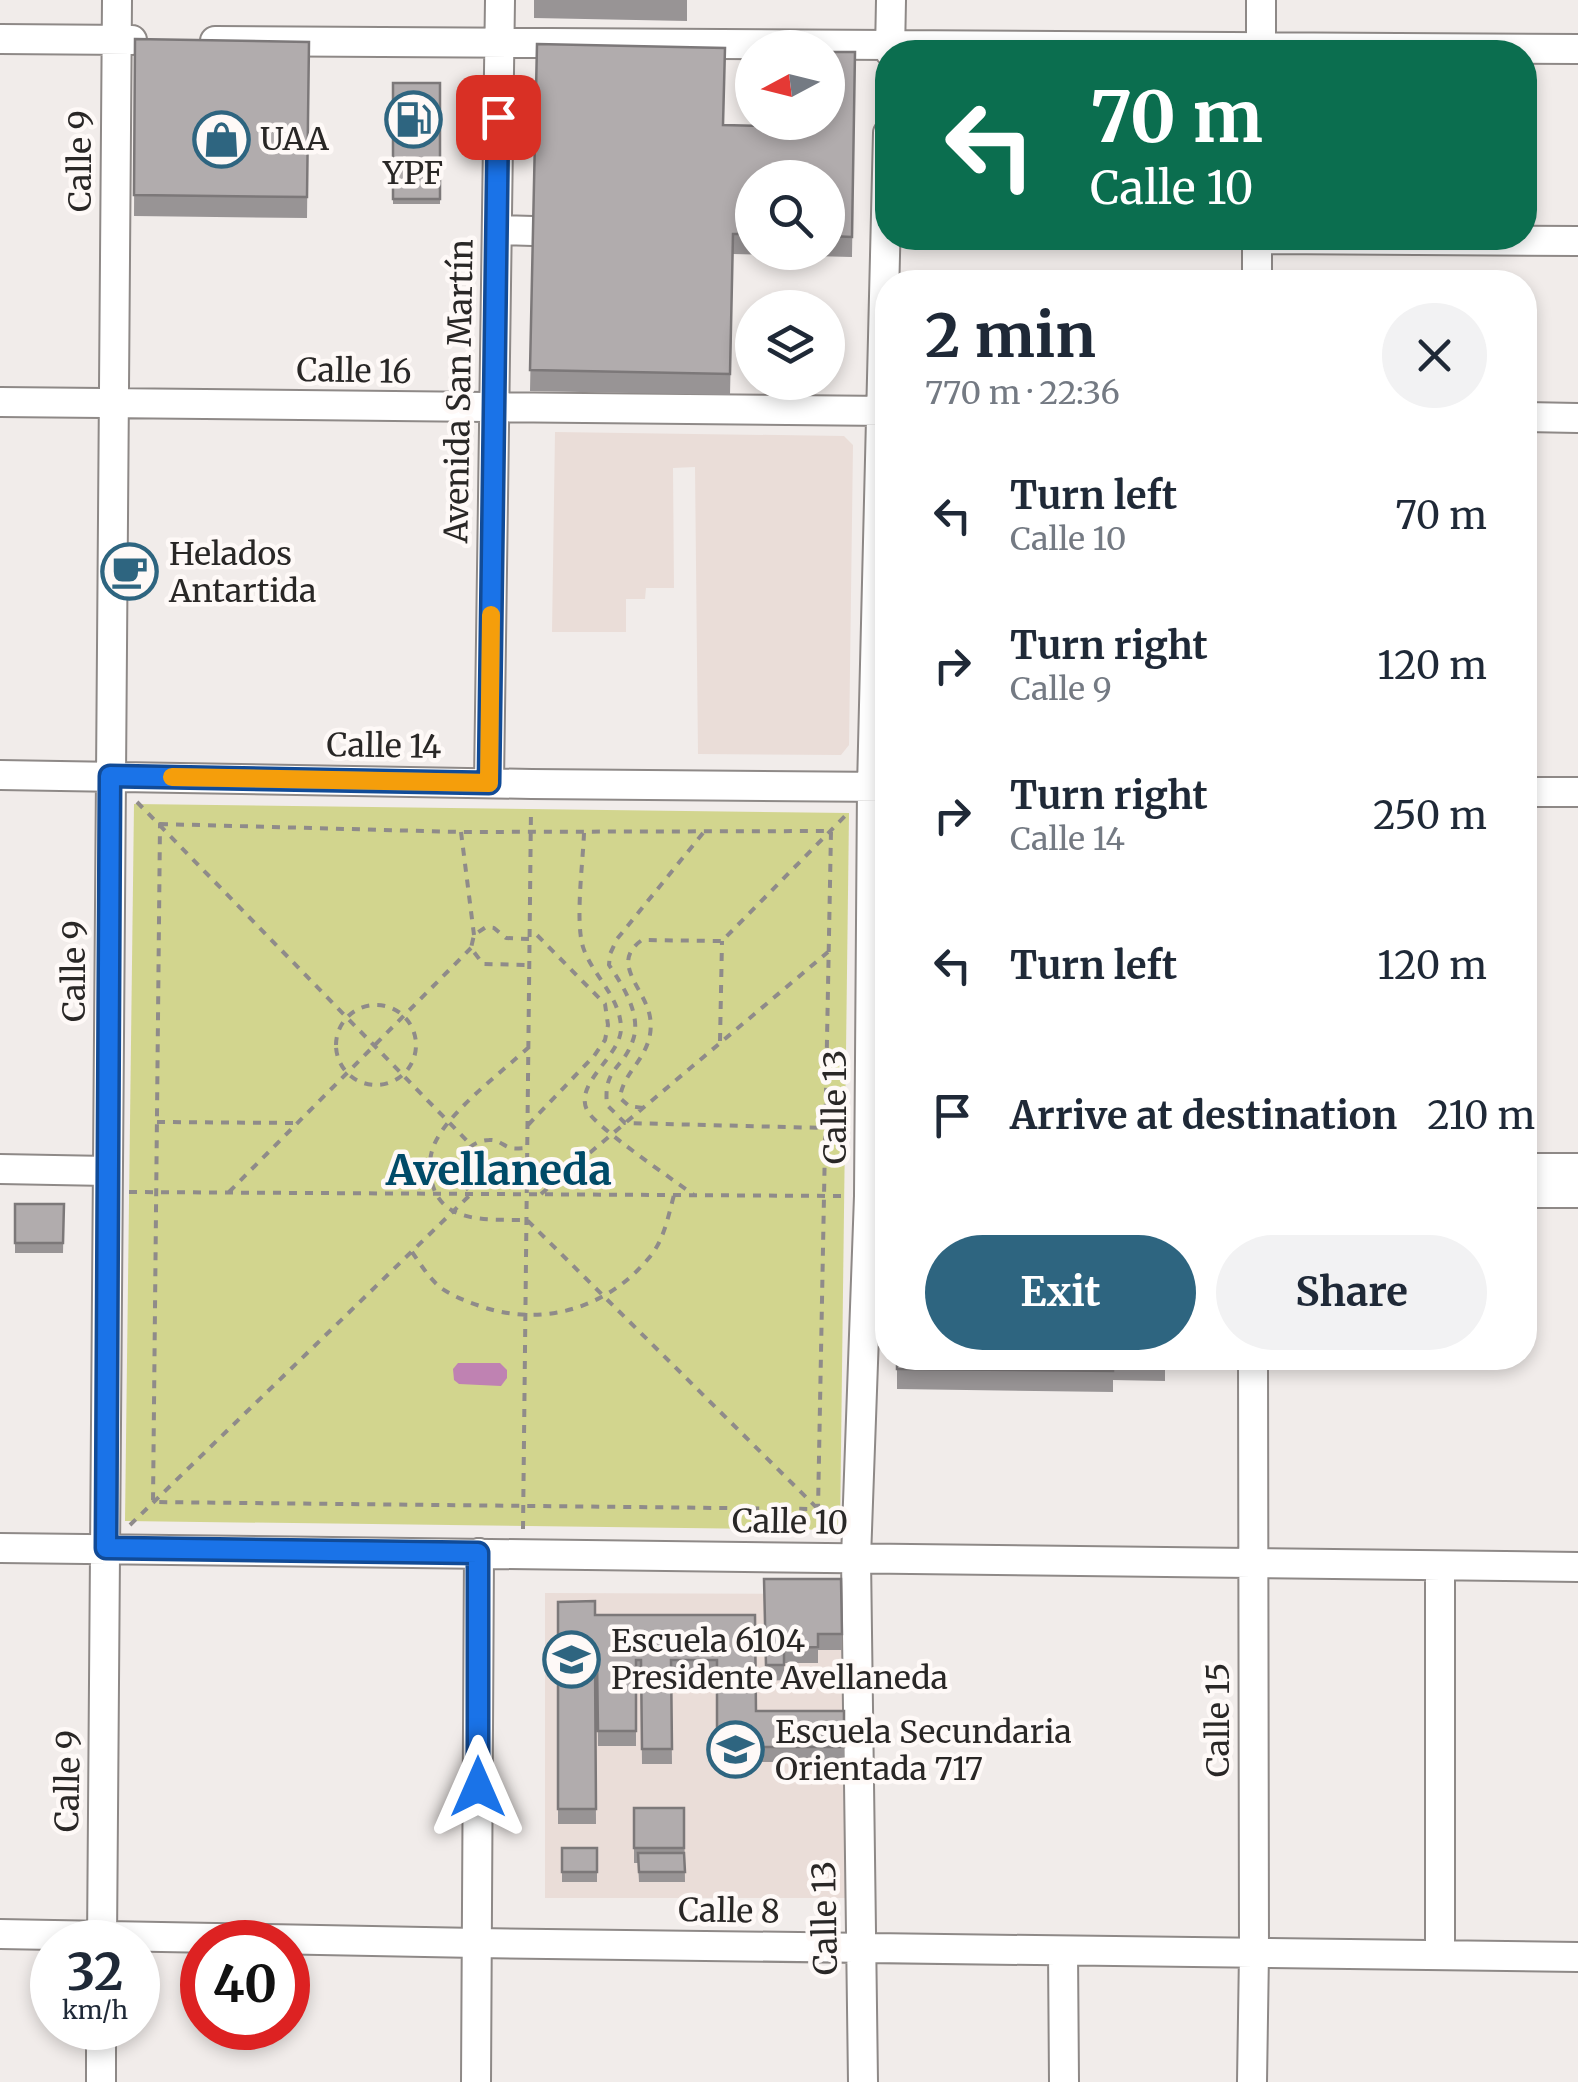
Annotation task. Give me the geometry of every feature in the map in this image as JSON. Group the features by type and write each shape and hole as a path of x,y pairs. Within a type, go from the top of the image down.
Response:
{"street":[{"name":"Calle 9","path":"102,1920 117,0"},
{"name":"Avenida San Martín","path":"489,783 500,0"},
{"path":"890,40 891,0"},
{"path":"1260,0 1261,40"},
{"path":"0,39 154,40"},
{"path":"193,40 499,42 648,55 875,49"},
{"path":"1537,49 1578,49"},
{"path":"497,230 534,232"},
{"path":"1537,241 1578,241"},
{"name":"Calle 16","path":"0,402 875,412"},
{"path":"1537,417 1578,418"},
{"name":"Calle 14","path":"0,775 875,787"},
{"path":"1537,792 1578,792"},
{"path":"0,1168 108,1182"},
{"path":"1537,1168 1578,1168"},
{"name":"Calle 13","path":"863,2082 856,1558 875,1178"},
{"path":"1537,1193 1578,1193"},
{"name":"Calle 15","path":"1252,2082 1254,1370"},
{"name":"Calle 10","path":"0,1548 1578,1567"},
{"path":"476,2082 478,1553"},
{"path":"1440,1566 1440,1955"},
{"name":"Calle 8","path":"0,1934 30,1935"},
{"name":"Calle 8","path":"160,1940 1578,1957"},
{"path":"1063,1951 1064,2082"},
{"path":"101,2050 101,2082"}],"path":[{"path":"110,776 472,1146"},
{"path":"522,1553 532,784"},
{"path":"720,1043 722,940 875,791"},
{"path":"160,824 461,832 831,830"},
{"path":"153,1502 160,824"},
{"path":"818,1509 831,830"},
{"path":"228,1192 471,948 474,935 461,832"},
{"path":"584,832 582,942 592,967 613,999 621,1030 618,1042 586,1088 587,1112 694,1195"},
{"path":"703,832 610,954 609,965 620,980 634,1021 634,1039 606,1083 607,1105 625,1123 825,1128"},
{"path":"474,935 486,927 506,938 530,939"},
{"path":"528,1125 594,1056 605,1040 608,1025 605,1004 530,928"},
{"path":"643,1108 629,1106 620,1098 620,1089 644,1055 650,1035 647,1008 626,959 632,947 642,940 722,940"},
{"path":"471,948 484,964 530,966"},
{"path":"541,1194 828,952"},
{"path":"375,1004 388,1006 404,1016 417,1044 409,1069 386,1084 372,1086 348,1074 336,1049 337,1035 347,1018 362,1007 375,1004"},
{"path":"529,1048 441,1132 432,1148 430,1165 436,1193 447,1209 473,1219 527,1220 818,1509 856,1558"},
{"path":"156,1122 297,1123"},
{"path":"471,1194 462,1181 462,1154 487,1140 502,1142 510,1148 528,1148"},
{"path":"108,1182 155,1192 824,1196 875,1178"},
{"path":"106,1548 471,1194"},
{"path":"412,1252 426,1274 462,1300 524,1316 552,1314 604,1297 649,1258 663,1235 674,1195"},
{"path":"153,1502 818,1509"}],"shaded area":[{"path":"555,432 844,436 853,445 849,745 841,755 698,754 695,467 673,468 674,588 646,588 645,599 626,599 626,632 552,632"},
{"path":"458,1363 500,1363 507,1370 507,1378 501,1386 459,1384 454,1380 453,1369"},
{"path":"545,1593 845,1594 846,1898 545,1898"}],"green space":[{"path":"134,804 849,813 840,1530 125,1521"}],"building":[{"name":"UAA","path":"135,39 309,42 307,197 134,195"},
{"path":"537,44 725,48 723,125 735,125 735,140 845,140 845,52 855,52 852,237 845,237 845,160 735,160 730,374 530,370"},
{"path":"393,83 440,83 440,199 393,199"},
{"path":"15,1204 64,1204 63,1243 15,1243"},
{"path":"764,1579 841,1579 842,1634 818,1634 818,1647 784,1648 784,1665 766,1665"},
{"path":"595,1601 595,1615 755,1615 756,1711 844,1711 844,1747 717,1747 717,1660 671,1660 672,1749 642,1749 641,1660 636,1660 636,1731 598,1731 595,1660 596,1809 558,1809 558,1602"},
{"path":"634,1808 684,1808 684,1848 634,1848"},
{"path":"562,1848 597,1848 597,1872 562,1872"},
{"path":"638,1853 684,1853 685,1872 639,1872"}],"slow traffic":[{"path":"172,777 489,783 491,615"}],"place":[{"name":"YPF","path":"413,119"},
{"name":"UAA","path":"221,139"},
{"name":"Helados Antartida","path":"130,572"},
{"name":"Escuela 6104 Presidente Avellaneda","path":"572,1659"},
{"name":"Escuela Secundaria Orientada 717","path":"736,1750"}],"district":[{"name":"Avellaneda","path":"499,1170"}],"route":[{"path":"478,1787 478,1553 106,1548 110,776 489,783 498,117"}]}
